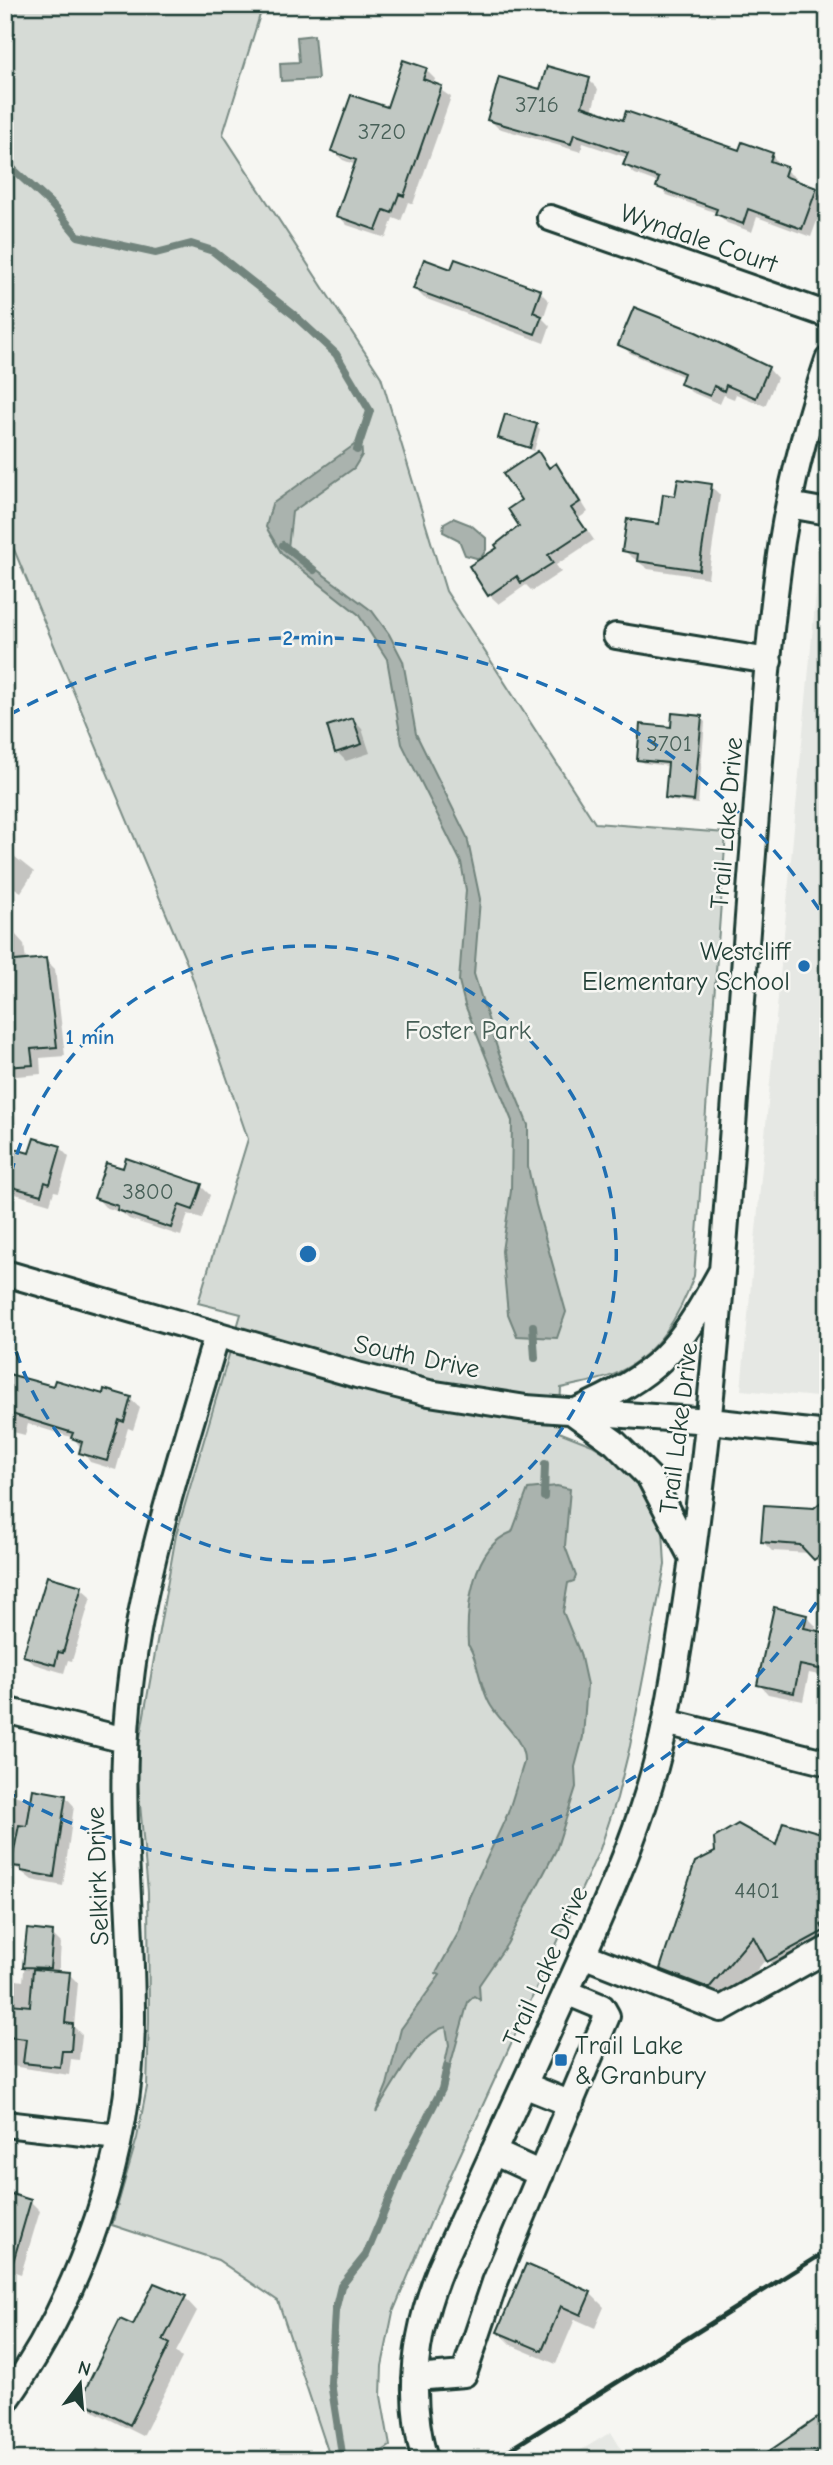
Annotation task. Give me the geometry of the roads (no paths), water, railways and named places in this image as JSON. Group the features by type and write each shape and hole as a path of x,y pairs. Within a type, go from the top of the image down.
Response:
{"street":[{"name":"Wyndale Court","path":"550,218 828,315"},
{"name":"Trail Lake Drive","path":"425,2460 416,2416 415,2378 425,2308 583,1955 642,1816 666,1722 710,1421 769,661 789,505 808,419 828,359"},
{"path":"789,505 828,512"},
{"path":"616,636 769,661"},
{"path":"573,1413 624,1390 661,1363 692,1324 723,1267"},
{"name":"South Drive","path":"5,1273 394,1386 526,1408 710,1421 828,1434"},
{"name":"Selkirk Drive","path":"5,2402 33,2358 75,2278 118,2137 132,2020 123,1844 125,1740 133,1660 145,1591 217,1334"},
{"path":"573,1413 614,1442 650,1478 692,1558"},
{"path":"5,1710 125,1740"},
{"path":"666,1722 828,1763"},
{"path":"583,1955 721,2009 828,1950"},
{"path":"415,2378 464,2374 495,2282 607,2016 602,2007 566,1992"},
{"path":"524,2085 571,2104"},
{"path":"5,2124 118,2137"},
{"path":"493,2152 541,2175"}],"waterway":[{"path":"5,162 51,204 78,236 156,253 191,244 213,251 294,315 336,354 370,411 357,450"},
{"path":"283,545 314,570"},
{"path":"533,1326 535,1358"},
{"path":"544,1497 545,1464"},
{"path":"343,2460 331,2383 335,2311 341,2286 366,2255 407,2157 442,2089 447,2067"}],"railway":[{"path":"493,2460 828,2250"}],"place":[{"name":"Westcliff Elementary School","path":"804,966"},
{"name":"Trail Lake & Granbury","path":"561,2060"}],"park label":[{"name":"Foster Park","path":"468,1030"}]}
